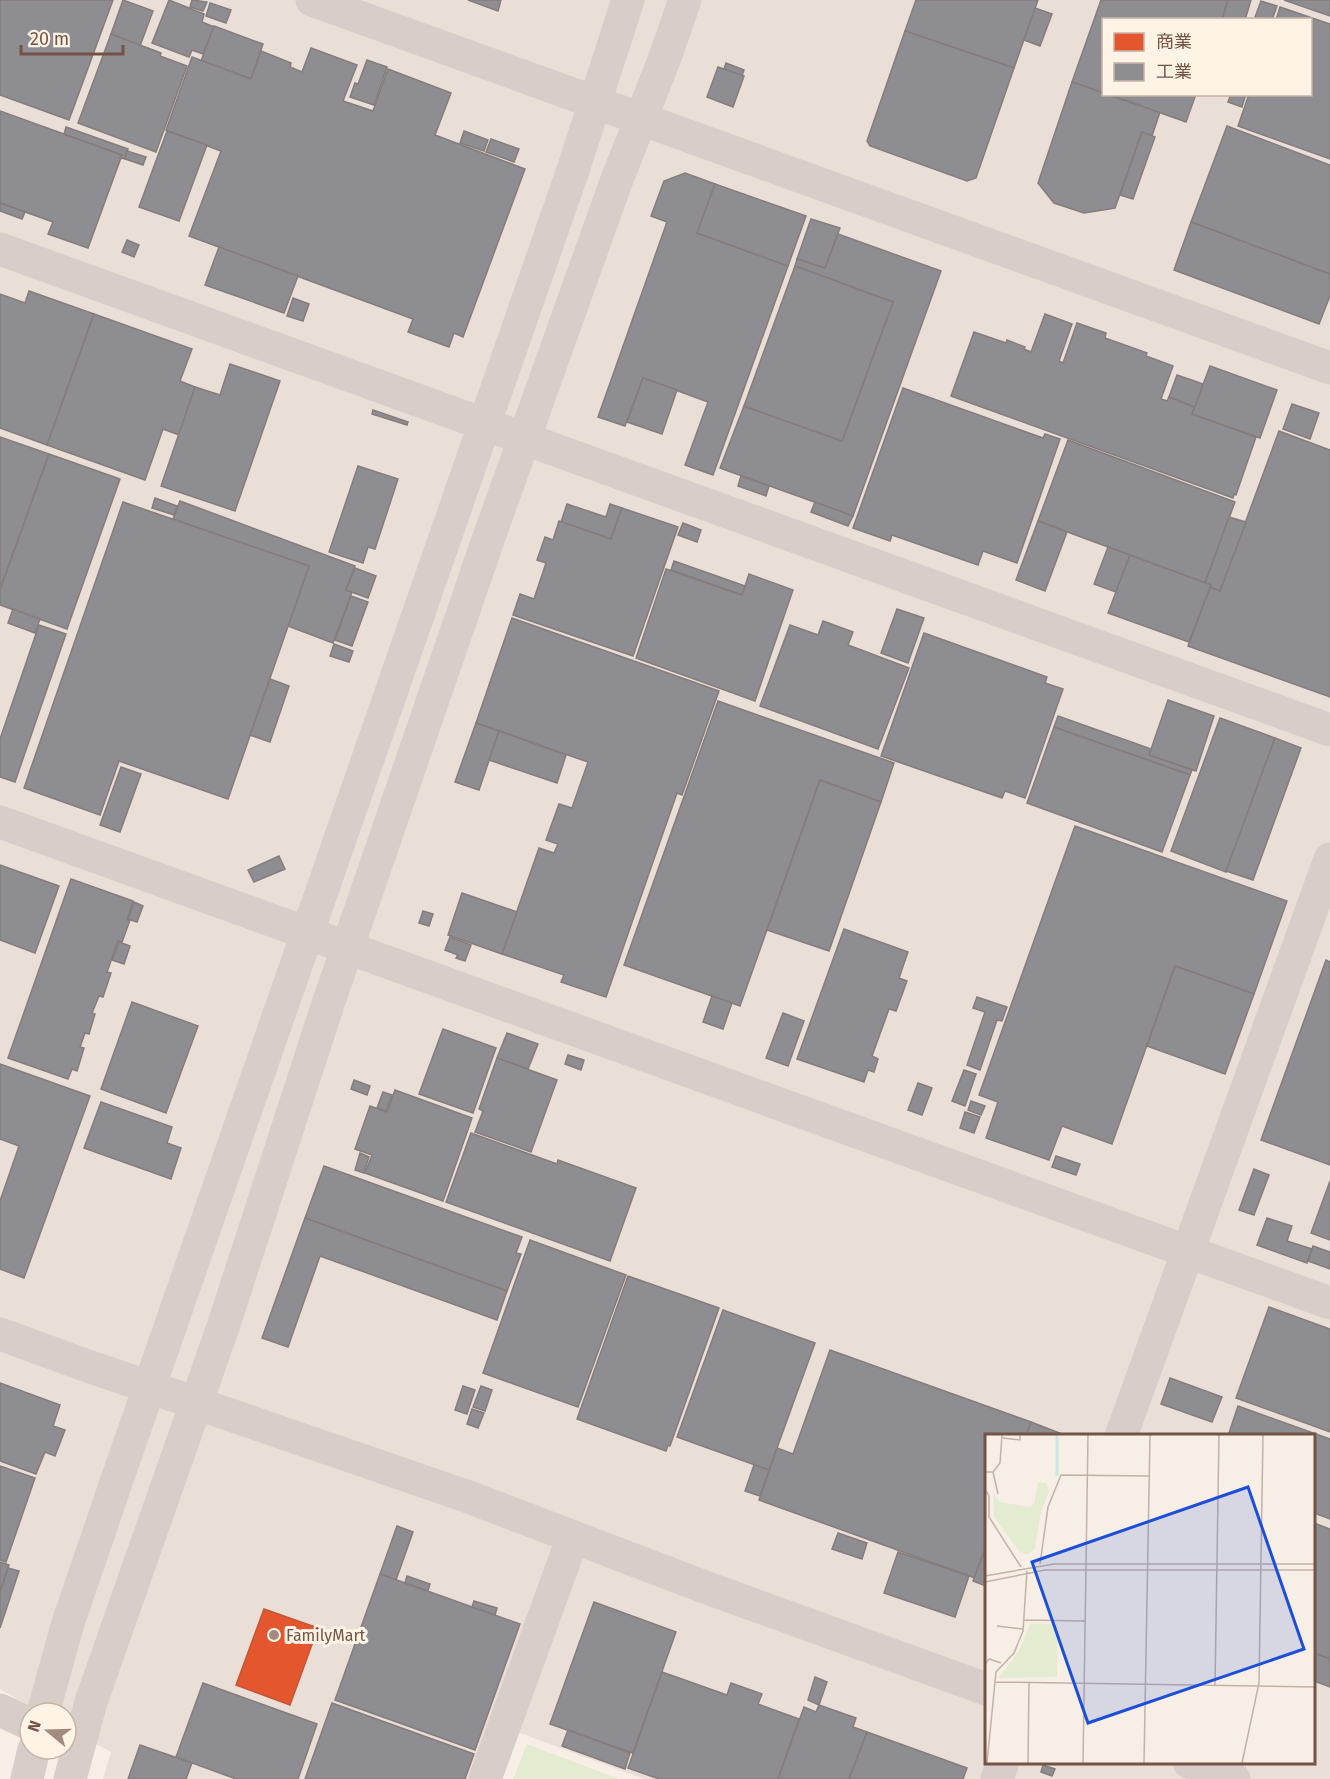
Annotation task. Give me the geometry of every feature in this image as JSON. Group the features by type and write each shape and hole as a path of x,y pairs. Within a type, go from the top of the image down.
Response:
{"street":[{"path":"312,0 1330,368"},
{"path":"46,1701 68,1623 149,1386 573,170 628,0"},
{"path":"70,1779 91,1702 223,1327 347,948 524,439 616,182 685,0"},
{"path":"0,249 1330,730"},
{"path":"0,822 1330,1303"},
{"path":"1122,1434 1330,859"},
{"path":"0,1334 466,1496 702,1586 985,1688"},
{"path":"484,1779 573,1537"},
{"path":"0,1710 18,1718"},
{"path":"27,1779 31,1761"},
{"path":"997,1779 1002,1764"},
{"path":"1194,1764 1234,1779"}],"shaded area":[{"path":"0,0 1330,0 1330,1779 644,1779 504,1727 483,1779 103,1779 111,1752 78,1734 78,1701 21,1701 0,1689"}],"green space":[{"path":"527,1744 619,1779 513,1779"}],"building: 商業":[{"path":"264,1609 318,1628 290,1705 236,1685"}],"building: 工業":[{"path":"0,0 113,0 69,120 0,95"},
{"path":"123,0 153,11 140,46 111,34"},
{"path":"169,0 204,14 202,22 214,27 203,54 192,50 189,57 152,43"},
{"path":"192,0 207,2 203,11 190,7"},
{"path":"468,0 501,0 498,11"},
{"path":"916,0 1038,0 1014,68 905,31"},
{"path":"1101,0 1228,0 1223,18 1102,18 1102,92 1072,82"},
{"path":"1228,0 1251,0 1246,18 1223,18"},
{"path":"1284,0 1330,0 1330,16"},
{"path":"1261,1 1277,6 1273,18 1255,18"},
{"path":"210,3 231,10 226,23 206,16"},
{"path":"1280,7 1330,24 1330,159 1238,126 1248,96 1312,96 1312,18 1277,18"},
{"path":"1035,8 1052,14 1040,46 1024,40"},
{"path":"214,26 263,44 251,79 201,61"},
{"path":"905,31 1014,68 976,178 967,181 870,146 867,141"},
{"path":"111,34 161,53 160,56 187,66 156,152 78,123"},
{"path":"311,48 357,65 343,101 373,111 388,69 451,93 435,135 525,169 463,337 454,333 449,347 408,332 413,319 189,236 221,151 166,130 192,57 251,79 261,51 291,63 290,67 302,72"},
{"path":"367,60 387,67 374,105 350,97 355,83 358,84"},
{"path":"726,63 744,70 742,76 724,69"},
{"path":"718,67 744,76 733,107 707,97"},
{"path":"1072,82 1102,92 1102,96 1110,96 1160,112 1152,136 1142,132 1115,208 1084,213 1054,203 1038,183"},
{"path":"1114,96 1195,96 1186,122"},
{"path":"1230,96 1245,96 1242,107 1228,102"},
{"path":"0,111 122,155 88,248 48,234 53,222 0,203"},
{"path":"1227,126 1330,165 1330,274 1191,222"},
{"path":"66,127 128,149 125,159 120,158 122,155 64,134"},
{"path":"167,131 207,145 179,221 139,207"},
{"path":"464,131 488,140 484,151 460,143"},
{"path":"1142,132 1155,137 1133,199 1120,195"},
{"path":"491,139 519,149 514,162 486,152"},
{"path":"127,151 146,157 143,165 125,159"},
{"path":"685,173 715,184 697,233 788,266 713,475 685,465 708,402 643,378 625,426 598,417 667,222 651,216 664,181"},
{"path":"715,184 806,216 788,266 697,233"},
{"path":"0,203 25,212 22,219 0,211"},
{"path":"811,219 840,228 825,268 797,259"},
{"path":"1191,222 1330,274 1330,296 1319,324 1174,270"},
{"path":"838,234 941,271 853,516 720,468 744,406 842,441 893,302 795,266 797,259 825,268"},
{"path":"127,240 139,245 134,257 122,252"},
{"path":"219,247 298,276 284,313 205,285"},
{"path":"795,266 893,302 842,441 744,406"},
{"path":"29,291 94,314 47,445 0,428 0,294 25,303"},
{"path":"293,298 309,304 303,321 287,316"},
{"path":"94,314 192,349 180,381 195,387 179,435 163,429 145,480 47,445"},
{"path":"1045,314 1072,324 1059,361 1063,363 1077,323 1106,333 1105,338 1147,353 1146,356 1173,366 1161,399 1167,401 1169,397 1195,407 1192,414 1256,437 1236,495 1234,494 1233,498 951,396 974,332 1006,343 1007,340 1031,352"},
{"path":"230,364 280,381 235,511 161,486 195,387 220,395"},
{"path":"1210,366 1277,390 1260,438 1192,414"},
{"path":"1177,375 1203,384 1195,407 1169,397"},
{"path":"643,378 677,390 662,434 627,422"},
{"path":"903,388 1043,438 1045,434 1060,439 1017,563 983,551 978,565 892,535 890,541 853,528"},
{"path":"1292,404 1319,413 1310,439 1283,429"},
{"path":"373,410 408,422 407,425 372,414"},
{"path":"1279,431 1330,450 1330,697 1188,646 1210,587 1220,591"},
{"path":"0,437 49,454 0,590"},
{"path":"1068,440 1235,502 1205,583 1038,521"},
{"path":"49,454 120,479 67,629 0,605 0,590"},
{"path":"358,466 398,479 375,549 368,547 363,563 329,552"},
{"path":"741,476 769,486 766,496 738,486"},
{"path":"155,498 177,506 174,515 152,508"},
{"path":"180,501 355,566 346,590 352,592 333,643 288,626 309,566 173,519"},
{"path":"123,502 309,566 228,799 119,761 100,815 24,788"},
{"path":"815,502 853,516 848,526 811,512"},
{"path":"567,504 606,517 610,504 622,508 611,539 561,522"},
{"path":"622,508 678,527 633,656 513,615 520,594 534,599 546,563 537,560 545,537 553,540 559,521 611,539"},
{"path":"1229,517 1246,522 1220,591 1205,583"},
{"path":"1038,521 1067,532 1045,591 1016,580"},
{"path":"683,523 701,530 697,542 678,535"},
{"path":"1108,547 1130,555 1116,592 1094,584"},
{"path":"1130,555 1211,585 1189,642 1108,613"},
{"path":"674,561 745,586 742,595 671,570"},
{"path":"355,568 376,576 368,598 346,590"},
{"path":"666,569 742,595 749,574 793,590 755,701 636,658"},
{"path":"351,596 368,602 352,646 335,640"},
{"path":"13,609 40,619 35,633 8,623"},
{"path":"897,609 924,618 908,663 881,653"},
{"path":"512,618 719,691 682,795 677,793 606,997 561,982 564,975 502,954 539,848 554,853 558,844 546,840 559,804 572,808 588,762 476,723"},
{"path":"823,621 853,632 848,645 909,668 878,749 760,706 790,625 818,635"},
{"path":"39,625 66,634 15,782 0,777 0,739"},
{"path":"924,633 1047,677 1045,683 1063,689 1025,798 1005,791 1002,798 881,756"},
{"path":"334,644 353,651 349,662 330,656"},
{"path":"270,679 289,686 270,742 250,735"},
{"path":"1168,700 1214,716 1196,771 1149,755"},
{"path":"718,701 894,763 881,802 820,780 740,1006 624,965"},
{"path":"1058,716 1151,749 1149,755 1192,770 1190,775 1054,727"},
{"path":"1220,718 1275,738 1226,872 1171,851"},
{"path":"476,723 499,731 479,790 455,782"},
{"path":"1054,727 1190,775 1162,852 1027,803"},
{"path":"499,731 566,755 557,783 489,760"},
{"path":"1275,738 1301,748 1253,880 1226,871"},
{"path":"121,767 141,774 120,832 100,825"},
{"path":"820,780 881,802 829,951 767,930"},
{"path":"1075,826 1287,901 1254,994 1175,966 1112,1144 1062,1126 1049,1160 986,1138 998,1102 979,1095"},
{"path":"279,856 285,869 254,882 248,870"},
{"path":"0,865 59,886 35,953 0,940"},
{"path":"71,879 133,901 127,920 130,920 122,942 118,941 107,972 111,973 103,997 99,996 92,1013 95,1014 89,1034 85,1033 80,1047 84,1048 77,1071 72,1069 68,1079 8,1058"},
{"path":"462,893 517,912 502,954 448,935"},
{"path":"134,902 143,906 137,922 128,919"},
{"path":"423,911 433,914 429,926 419,923"},
{"path":"844,929 908,952 899,978 907,981 896,1011 889,1009 872,1056 878,1059 874,1072 868,1070 864,1082 797,1059"},
{"path":"450,937 471,945 465,961 456,958 458,955 445,950"},
{"path":"119,942 130,946 124,964 112,960"},
{"path":"1326,960 1330,962 1330,1165 1261,1140"},
{"path":"1175,966 1254,994 1225,1074 1147,1046"},
{"path":"712,996 732,1003 723,1029 703,1022"},
{"path":"977,997 1007,1007 1002,1021 997,1020 980,1070 967,1065 985,1012 973,1008"},
{"path":"132,1002 198,1026 166,1113 101,1089"},
{"path":"783,1013 804,1021 788,1066 766,1058"},
{"path":"443,1029 496,1048 473,1113 419,1094"},
{"path":"507,1033 538,1044 528,1069 497,1058"},
{"path":"568,1055 584,1060 581,1070 565,1064"},
{"path":"497,1058 557,1080 531,1152 475,1132 483,1111 479,1109"},
{"path":"0,1064 90,1096 24,1278 0,1269 0,1201 19,1146 0,1139"},
{"path":"964,1070 976,1074 965,1106 952,1101"},
{"path":"354,1080 370,1086 367,1095 351,1089"},
{"path":"918,1083 932,1088 922,1115 908,1110"},
{"path":"395,1090 472,1118 443,1201 365,1173 372,1155 355,1149 370,1106 387,1112"},
{"path":"383,1092 392,1095 386,1111 377,1108"},
{"path":"971,1101 985,1106 981,1115 968,1110"},
{"path":"101,1102 172,1127 167,1143 181,1148 171,1179 84,1148"},
{"path":"965,1112 980,1117 974,1133 960,1128"},
{"path":"471,1133 557,1164 558,1160 636,1188 610,1261 446,1202"},
{"path":"360,1153 369,1157 364,1173 355,1170"},
{"path":"1056,1156 1080,1164 1076,1175 1052,1167"},
{"path":"324,1166 522,1237 516,1253 521,1254 507,1291 305,1218"},
{"path":"1254,1169 1269,1175 1254,1215 1239,1210"},
{"path":"1330,1181 1330,1240 1311,1233"},
{"path":"305,1218 507,1291 497,1320 320,1256 288,1347 262,1338"},
{"path":"1267,1218 1292,1226 1287,1241 1312,1249 1307,1263 1257,1245"},
{"path":"530,1240 626,1275 578,1407 483,1373"},
{"path":"1313,1246 1330,1252 1330,1269 1308,1261"},
{"path":"628,1276 719,1308 670,1446 668,1445 666,1451 577,1419"},
{"path":"1269,1307 1330,1329 1330,1432 1236,1398"},
{"path":"723,1310 815,1343 769,1470 677,1437"},
{"path":"830,1350 1031,1422 1027,1434 985,1434 985,1549 975,1578 759,1500 777,1448 793,1454"},
{"path":"1170,1378 1222,1397 1212,1422 1161,1404"},
{"path":"0,1383 60,1405 53,1426 65,1430 55,1456 45,1452 36,1474 0,1461"},
{"path":"463,1386 475,1390 467,1414 455,1410"},
{"path":"481,1386 492,1390 485,1411 473,1407"},
{"path":"1238,1406 1330,1439 1330,1519 1315,1513 1315,1434 1229,1434"},
{"path":"472,1409 484,1413 478,1428 467,1424"},
{"path":"1031,1422 1062,1434 1027,1434"},
{"path":"754,1465 769,1470 760,1496 745,1491"},
{"path":"0,1466 35,1478 6,1562 0,1560"},
{"path":"1315,1523 1330,1529 1330,1659 1315,1653"},
{"path":"397,1526 413,1532 396,1580 380,1574"},
{"path":"838,1533 867,1543 862,1559 832,1549"},
{"path":"985,1549 985,1586 973,1581"},
{"path":"898,1552 969,1576 955,1617 884,1593"},
{"path":"0,1562 9,1565 0,1592"},
{"path":"8,1568 19,1571 0,1628 0,1592"},
{"path":"380,1574 520,1624 475,1750 335,1700"},
{"path":"407,1576 430,1584 428,1591 405,1583"},
{"path":"474,1601 497,1608 495,1615 472,1607"},
{"path":"594,1602 676,1632 633,1753 550,1724"},
{"path":"1315,1653 1330,1659 1330,1687 1315,1681"},
{"path":"662,1672 727,1695 731,1683 762,1694 758,1704 799,1719 778,1779 659,1779 628,1768"},
{"path":"815,1677 827,1682 819,1705 808,1700"},
{"path":"203,1683 317,1724 298,1779 236,1779 176,1757"},
{"path":"332,1703 474,1754 465,1779 305,1779"},
{"path":"819,1705 856,1718 853,1727 867,1732 849,1779 778,1779 804,1707 816,1712"},
{"path":"568,1730 630,1753 625,1769 562,1746"},
{"path":"867,1732 967,1768 963,1779 849,1779"},
{"path":"140,1745 192,1763 186,1779 128,1779"},
{"path":"1043,1765 1055,1769 1052,1776 1041,1772"}],"place":[{"name":"FamilyMart","path":"274,1635"}]}
